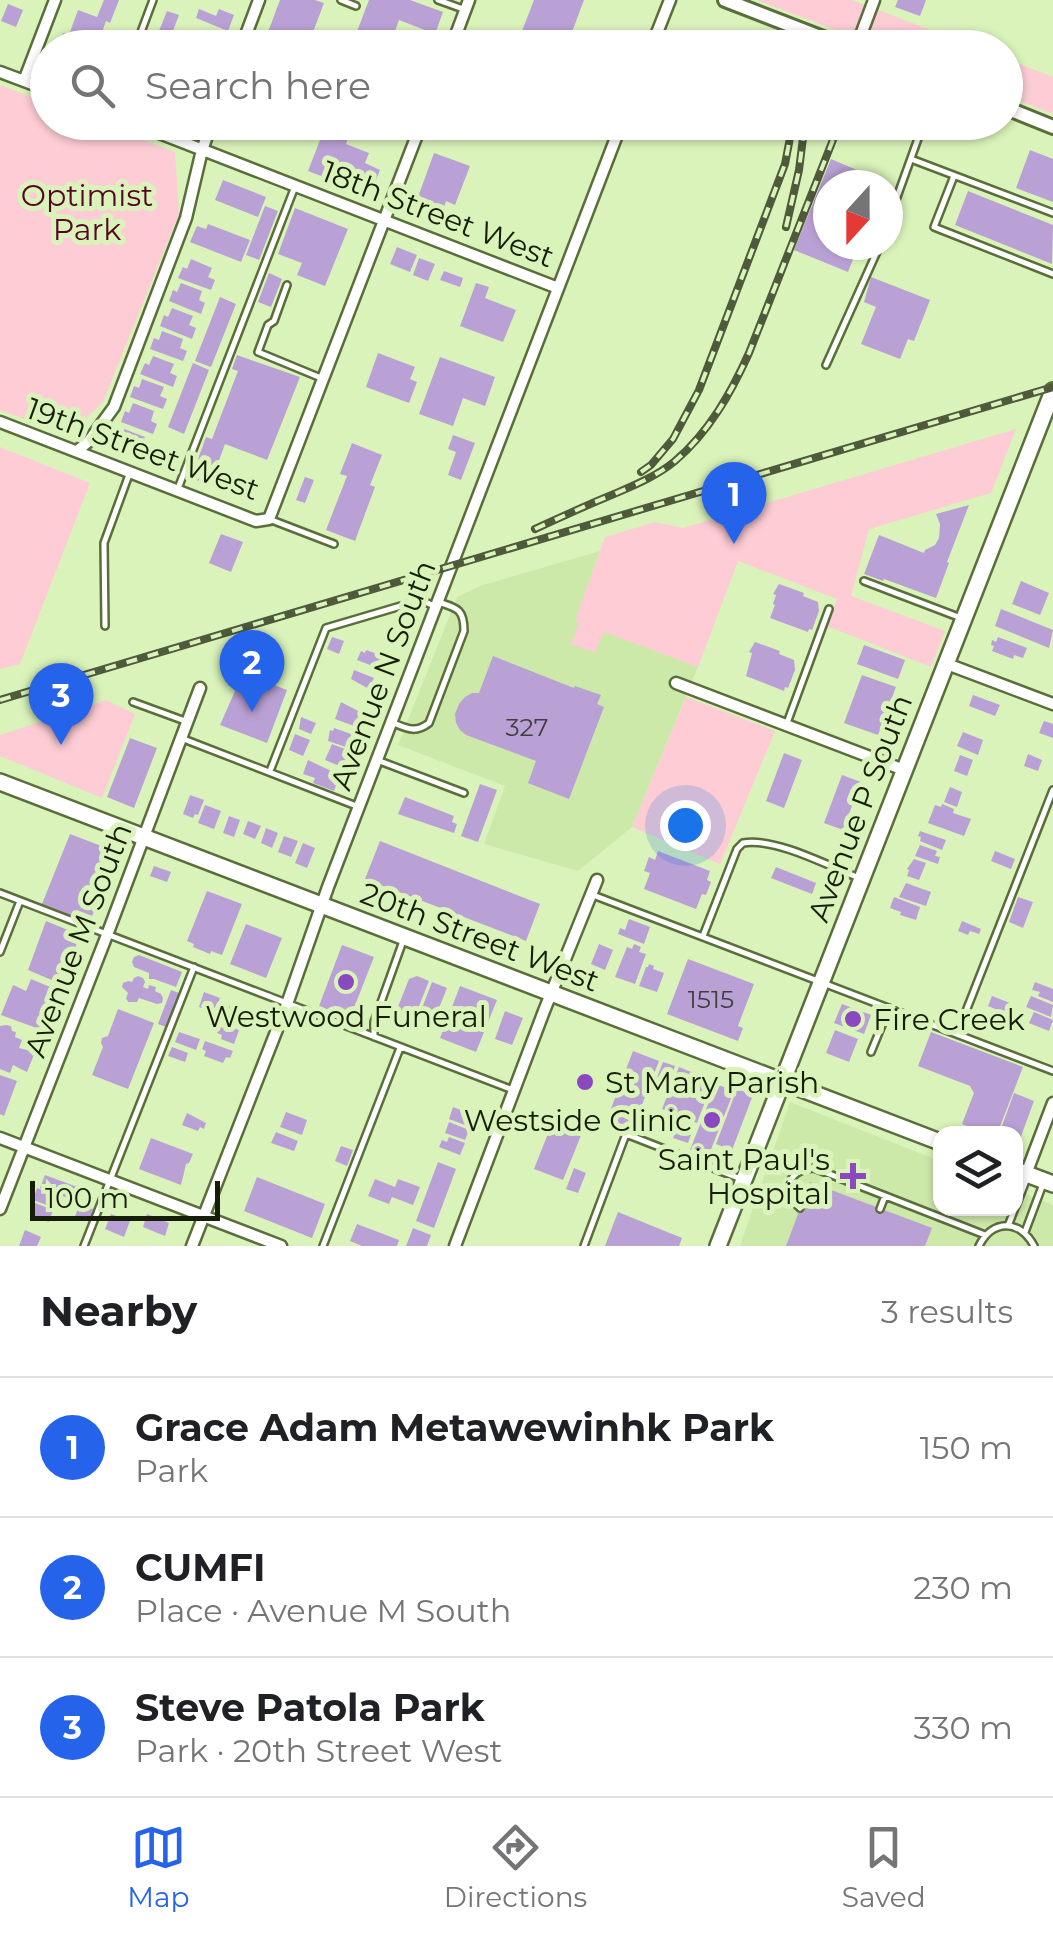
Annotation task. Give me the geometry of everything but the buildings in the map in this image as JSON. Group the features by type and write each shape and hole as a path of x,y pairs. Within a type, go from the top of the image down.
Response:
{"main road":[{"name":"Avenue P South","path":"718,1246 1053,390"},
{"name":"20th Street West","path":"0,782 933,1139"},
{"path":"1023,1173 1048,1183"}],"street":[{"path":"44,30 55,0"},
{"path":"248,30 259,0"},
{"path":"658,30 670,0"},
{"path":"725,0 804,30"},
{"path":"860,30 874,0"},
{"path":"458,30 467,5"},
{"path":"24,81 30,65"},
{"path":"0,72 30,83"},
{"path":"1023,115 1053,128"},
{"name":"18th Street West","path":"177,140 558,288"},
{"path":"77,452 114,406 186,218 206,140"},
{"path":"269,519 415,140"},
{"name":"Avenue N South","path":"192,1246 615,140"},
{"name":"19th Street West","path":"0,422 256,521 269,519"},
{"path":"947,664 1053,704"},
{"path":"676,683 904,770"},
{"name":"Avenue M South","path":"0,1209 200,688"},
{"path":"456,1246 597,880"},
{"path":"1023,1173 1053,1103"},
{"path":"0,1138 281,1246"}],"lane":[{"path":"142,30 153,0"},
{"path":"340,0 356,6"},
{"path":"438,0 467,5"},
{"path":"903,183 918,140"},
{"path":"912,160 1053,213"},
{"path":"954,176 934,227 1053,274"},
{"path":"178,491 296,186"},
{"path":"826,365 873,260"},
{"path":"288,286 258,352 324,379"},
{"path":"105,626 104,543 130,472"},
{"path":"269,519 334,544"},
{"path":"864,580 964,619"},
{"path":"270,771 326,628 421,600 457,608 464,618 464,631 429,724 414,731 392,722"},
{"path":"786,724 829,609"},
{"path":"133,702 188,722"},
{"path":"182,738 359,806"},
{"path":"377,760 464,793"},
{"path":"957,1034 1052,794"},
{"path":"702,936 743,842 783,848 862,879"},
{"path":"0,893 513,1090"},
{"path":"591,894 1053,1071"},
{"path":"0,952 20,901"},
{"path":"374,1037 374,1022 404,938"},
{"path":"84,1246 194,967"},
{"path":"871,1052 889,1008"},
{"path":"323,1246 400,1048"},
{"path":"584,1246 626,1134 743,1180"},
{"path":"800,1208 790,1199 788,1186 802,1168 814,1168 985,1234"},
{"path":"1025,1232 1048,1183"},
{"path":"880,1209 885,1196"},
{"path":"1008,1226 1012,1216"},
{"path":"979,1246 985,1234 1008,1226 1025,1232 1034,1246"}],"shaded area":[{"path":"600,551 576,621 698,667 632,827 578,871 484,844 505,786 398,745 457,597 480,586"},
{"name":"Saint Paul's Hospital","path":"790,1102 933,1158 933,1216 1023,1216 1023,1193 1053,1205 1053,1246 740,1246"}],"green space":[{"path":"757,0 852,0 931,30 836,30"},
{"path":"1023,66 1053,77 1053,114 1023,103"},
{"name":"Optimist Park","path":"0,85 30,96 30,140 143,140 175,152 179,214 103,402 75,429 62,433 0,410"},
{"path":"1016,429 991,493 869,529 851,596 945,631 931,667 827,626 837,599 738,561 698,667 604,632 595,653 571,644 579,623 575,621 605,537 655,522 683,528"},
{"path":"0,447 90,483 20,664 0,669"},
{"path":"686,697 775,731 720,864 632,827"},
{"path":"106,700 135,714 102,798 0,756 0,735"}],"railway":[{"path":"641,472 673,439 699,390 785,164 790,140"},
{"path":"786,227 803,140"},
{"path":"535,529 661,471 709,425 749,353 833,140"},
{"path":"0,700 1053,387"}],"place":[{"name":"Grace Adam Metawewinhk Park","path":"734,544"},
{"name":"CUMFI","path":"252,712"},
{"name":"Steve Patola Park","path":"61,745"},
{"name":"Westwood Funeral","path":"346,982"},
{"name":"Fire Creek","path":"853,1019"},
{"name":"St Mary Parish","path":"585,1082"},
{"name":"Westside Clinic","path":"712,1120"},
{"name":"Saint Paul's Hospital","path":"853,1176"}]}
